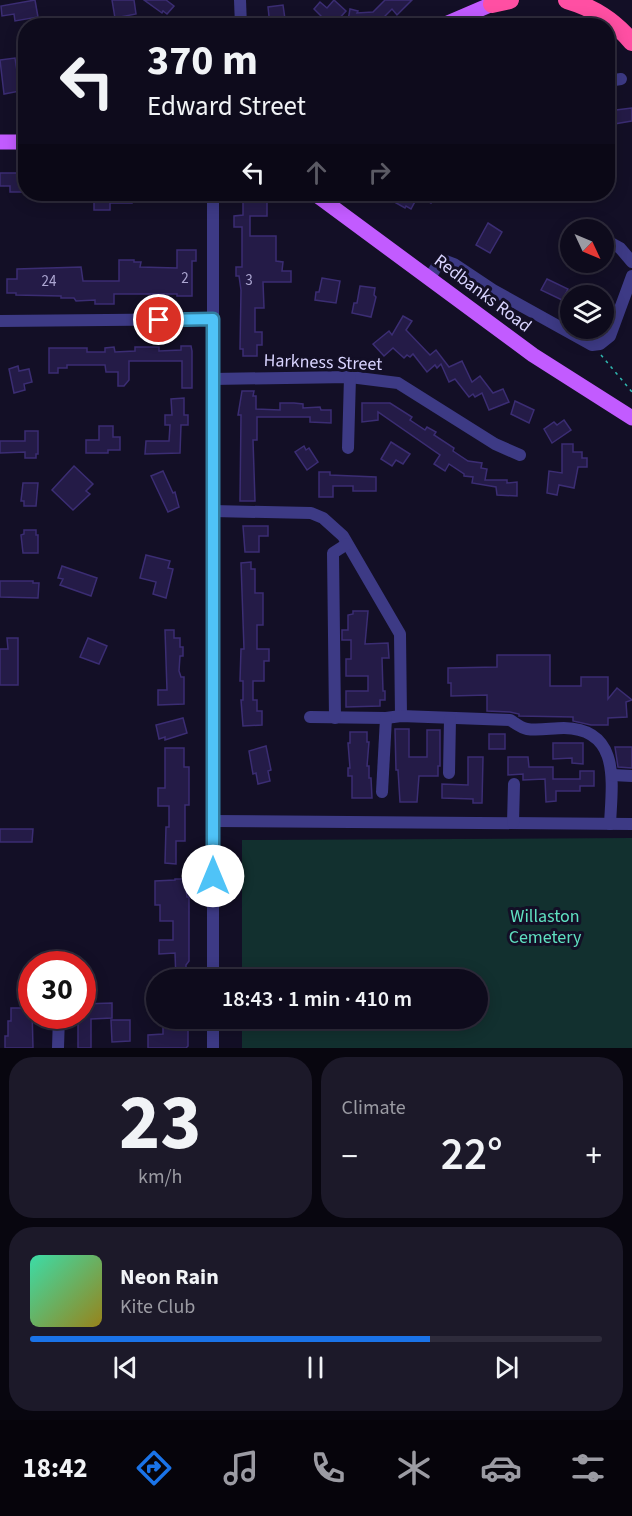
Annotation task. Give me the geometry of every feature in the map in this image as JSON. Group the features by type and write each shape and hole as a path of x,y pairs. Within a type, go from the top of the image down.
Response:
{"highway":[{"path":"495,2 510,0"},
{"path":"567,0 585,5 607,18"},
{"path":"615,24 632,42"}],"main road":[{"path":"459,18 495,2"},
{"path":"0,142 18,142"},
{"name":"Redbanks Road","path":"325,201 533,355 632,418"}],"street":[{"path":"240,0 241,18"},
{"path":"615,80 621,79"},
{"path":"213,969 214,201"},
{"path":"614,245 632,262"},
{"path":"430,277 437,266 446,261 454,264 493,290 592,345 600,344 610,336 632,276"},
{"path":"0,321 213,319"},
{"path":"348,448 350,377"},
{"name":"Harkness Street","path":"213,379 350,377 398,383 495,444 520,455"},
{"path":"213,511 311,513 323,518 343,536 400,634 401,716"},
{"path":"335,718 333,553 347,544"},
{"path":"310,717 386,718 401,716 510,720 526,729 581,729 600,741 610,761 612,775 610,824"},
{"path":"382,792 386,718"},
{"path":"450,719 450,773"},
{"path":"612,775 632,776"},
{"path":"513,823 514,784"},
{"path":"213,820 632,824"},
{"path":"58,1048 59,1029"},
{"path":"213,1029 213,1048"}],"path":[{"path":"592,345 632,392"}],"green space":[{"name":"Willaston Cemetery","path":"632,838 632,1048 242,1048 242,1029 488,1029 488,969 242,969 242,840"}],"building":[{"path":"35,0 38,17 18,18 15,21 14,14 2,16 1,6"},
{"path":"112,0 134,0 136,14 115,18"},
{"path":"144,0 166,0 174,6 167,14 163,11 162,13"},
{"path":"334,0 346,11 340,18 323,18 314,9 320,2 327,8"},
{"path":"385,0 412,0 397,15 392,9 383,18 348,18 350,9 358,11 357,13 373,12"},
{"path":"283,5 285,18 269,18 268,7"},
{"path":"15,58 18,91 4,94 0,60"},
{"path":"632,108 632,121 615,124 615,110"},
{"path":"0,173 18,173 18,192 10,192 10,186 0,186"},
{"path":"94,201 132,201 132,203 110,203 110,210 94,210"},
{"path":"243,201 267,201 267,216 250,216 250,236 276,236 276,261 283,262 282,271 291,271 291,282 263,282 264,308 255,308 255,332 262,332 262,345 257,345 257,356 243,356 243,349 240,349 241,290 239,276 236,276 236,267 242,267 242,227 234,227 234,216 243,215"},
{"path":"392,201 415,201 411,209 406,206 405,208"},
{"path":"488,223 502,232 490,253 476,245"},
{"path":"177,250 196,250 196,261 192,261 192,296 114,294 114,304 95,304 95,300 76,301 74,298 61,298 61,296 7,293 7,279 17,279 17,269 81,267 83,281 119,281 119,260 141,262 140,267 177,268"},
{"path":"322,278 340,281 336,303 315,300"},
{"path":"547,279 560,285 560,299 541,290"},
{"path":"360,286 375,288 376,297 371,317 352,313 354,303 357,303"},
{"path":"403,316 412,321 406,330 430,355 436,350 449,367 462,361 472,382 480,376 493,393 503,389 509,402 489,410 482,393 469,397 455,379 449,382 441,364 437,368 435,365 427,372 413,354 404,358 393,348 384,356 373,344 389,331 392,335"},
{"path":"181,346 191,346 192,388 182,388 182,361 129,361 129,380 124,386 118,386 118,372 106,372 105,365 67,365 67,368 58,368 58,373 49,373 49,348 87,348 87,352 105,352 105,348 114,347 115,352 135,351 135,347 159,347 159,351 181,350"},
{"path":"18,366 19,371 29,369 32,382 24,384 25,390 14,393 9,369"},
{"path":"242,391 254,391 256,409 280,410 280,403 294,403 303,404 303,408 320,407 321,410 331,410 331,423 310,422 310,417 257,417 257,440 253,440 255,501 240,501 241,415 238,415"},
{"path":"184,398 184,415 188,415 188,425 181,425 180,453 145,454 146,441 169,441 170,425 165,425 165,415 172,415 171,399"},
{"path":"515,401 534,410 529,423 511,414"},
{"path":"362,403 390,403 412,417 410,420 425,430 427,427 436,432 434,435 454,448 453,451 468,461 482,463 481,468 487,469 485,480 517,482 517,496 497,495 496,487 472,483 473,477 464,476 449,464 445,471 434,464 440,455 378,412 378,420 362,422"},
{"path":"564,420 571,430 552,443 544,429 554,422 557,425"},
{"path":"99,426 113,426 113,437 120,437 120,450 108,450 108,453 86,453 86,440 99,440"},
{"path":"25,431 38,431 36,458 25,458 25,452 0,453 0,441 25,441"},
{"path":"391,442 410,454 403,464 396,460 392,466 381,459"},
{"path":"562,444 573,444 573,452 582,452 582,458 587,458 587,467 578,467 574,488 559,485 557,495 547,493 549,471 562,473"},
{"path":"304,446 306,450 309,448 318,462 307,470 295,452"},
{"path":"74,466 93,484 86,491 90,494 73,510 52,490"},
{"path":"163,471 173,493 175,492 179,507 168,512 151,476"},
{"path":"319,472 330,472 330,475 376,477 376,491 353,491 353,486 333,486 333,497 319,497"},
{"path":"23,483 38,483 36,506 24,506 24,501 21,501"},
{"path":"243,526 268,526 268,536 259,536 259,552 245,552"},
{"path":"24,530 36,530 38,553 23,553 21,535 24,534"},
{"path":"146,555 170,561 168,568 173,569 166,598 153,594 156,582 140,578"},
{"path":"251,562 251,569 255,569 255,593 263,593 263,625 257,625 257,649 269,649 269,661 264,661 264,681 253,681 253,700 257,700 257,711 262,711 262,725 243,726 241,700 243,700 243,681 240,681 241,649 244,649 241,563"},
{"path":"62,566 97,578 91,596 60,585 63,579 58,578"},
{"path":"0,581 39,583 38,598 0,597"},
{"path":"353,611 368,611 365,644 388,643 389,658 382,658 385,700 380,700 380,706 346,707 346,691 368,691 368,676 346,676 346,659 351,659 351,640 342,640 342,630 348,630 348,615 353,614"},
{"path":"165,630 174,630 174,638 180,638 180,647 183,647 179,671 181,677 184,677 184,704 158,705 158,690 167,690"},
{"path":"7,638 18,638 18,685 0,685 0,649 8,649"},
{"path":"88,638 107,646 99,664 80,657"},
{"path":"497,655 550,655 550,686 581,686 581,677 608,677 608,699 617,688 632,700 626,702 627,717 608,718 608,725 591,725 573,721 573,717 519,716 519,714 510,712 487,711 487,695 451,696 448,668 497,667"},
{"path":"183,718 187,733 165,740 165,737 159,739 156,725"},
{"path":"395,729 409,729 409,757 427,757 427,730 440,730 438,776 419,776 417,802 400,802 398,770 396,770"},
{"path":"350,732 367,732 367,742 369,742 367,766 369,766 369,778 371,778 372,798 352,798 352,776 348,776"},
{"path":"489,734 505,734 505,749 489,749"},
{"path":"553,743 583,743 583,764 572,763 572,758 553,759"},
{"path":"266,746 271,770 268,771 270,781 258,784 256,773 253,774 249,751"},
{"path":"615,747 632,747 632,768 618,767"},
{"path":"165,748 184,748 184,767 189,767 189,805 185,805 185,841 176,841 176,864 165,863 169,806 158,806 158,788 165,788"},
{"path":"468,757 483,757 482,803 473,803 473,799 442,798 442,784 468,785"},
{"path":"508,757 528,757 529,767 553,767 553,779 580,779 580,771 594,771 594,786 580,786 580,791 556,791 556,801 546,802 545,779 523,780 523,774 508,775"},
{"path":"0,829 33,829 32,842 0,842"},
{"path":"185,879 187,897 189,897 189,961 186,969 176,969 175,953 159,954 159,940 173,940 173,921 160,921 160,905 155,905 155,881"},
{"path":"112,1003 112,1018 96,1019 96,1004"},
{"path":"11,1008 18,1008 18,1029 33,1029 33,1048 5,1048 8,1021 11,1021"},
{"path":"111,1020 130,1020 130,1041 112,1042"},
{"path":"78,1029 91,1029 91,1048 78,1048"},
{"path":"163,1029 188,1029 188,1046 186,1048 148,1048 148,1035 163,1034"}],"route":[{"path":"159,320 213,319 213,876"}]}
